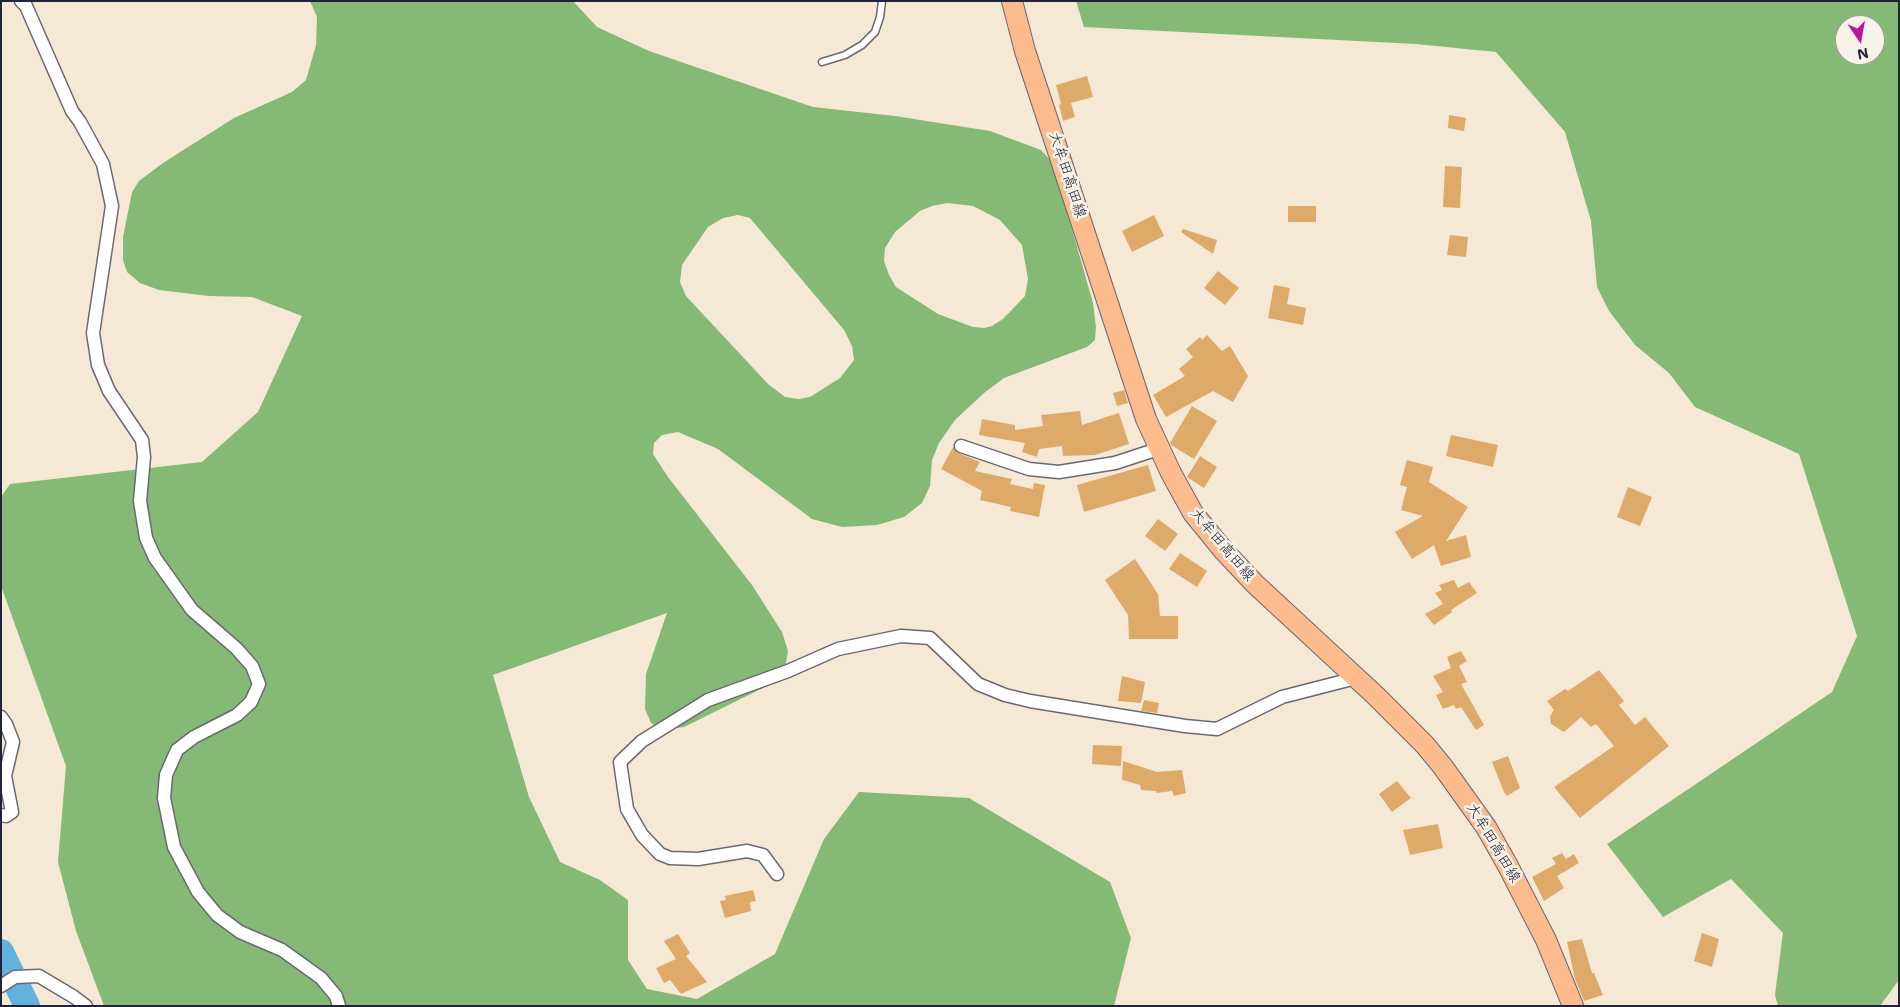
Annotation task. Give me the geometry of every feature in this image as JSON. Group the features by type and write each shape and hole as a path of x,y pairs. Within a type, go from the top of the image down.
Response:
{"main road":[{"name":"大牟田高田線","path":"1012,1 1025,51 1146,419 1158,449 1193,512 1224,551 1255,584 1425,745 1443,767 1486,827 1508,866 1546,940 1573,1006"}],"street":[{"path":"21,1 26,6 72,111 103,164 112,206 93,333 98,365 109,391 142,440 144,458 140,500 146,538 155,558 192,610 236,648 252,666 259,684 251,702 237,715 194,737 177,750 166,775 164,798 174,846 198,892 216,915 240,932 282,950 321,978 336,996 339,1006"},
{"path":"961,446 1028,468 1058,472 1116,462 1158,449"},
{"path":"777,874 763,855 747,851 698,859 670,858 660,854 642,835 627,809 620,762 642,741 708,700 788,671 838,649 902,636 930,638 978,684 1005,695 1030,701 1185,726 1217,729 1282,697 1356,678"},
{"path":"1,717 13,742 5,776 12,812 6,816 1,815"},
{"path":"1,986 15,977 39,976 86,1006"}],"lane":[{"path":"822,62 845,56 862,45 875,32 882,1"}],"green space":[{"path":"310,1 573,1 597,27 649,51 813,107 895,116 990,131 1041,150 1050,160 1060,187 1093,303 1096,327 1095,340 1087,347 1004,378 984,393 955,420 939,443 932,460 930,486 922,503 904,517 877,525 842,527 812,519 718,449 678,432 662,435 654,443 653,454 668,477 752,585 782,632 788,651 786,663 777,681 684,727 662,730 651,723 645,709 646,674 667,613 493,675 529,797 560,862 600,880 628,900 628,960 647,989 697,999 775,954 824,839 859,792 969,798 1110,882 1131,938 1114,1006 104,1006 76,931 58,862 66,766 1,586 1,497 10,484 202,462 258,412 302,316 252,297 209,296 159,290 140,283 127,272 123,260 123,237 132,192 139,181 163,163 234,118 292,92 306,80 316,45 317,17","holes":["947,203 973,206 1000,220 1022,245 1028,279 1025,296 1003,319 992,326 984,328 973,327 938,314 896,287 889,275 884,261 885,248 895,232 920,211","738,215 750,218 844,330 852,346 854,360 840,378 810,397 799,399 785,397 768,384 686,296 680,282 682,265 708,227 723,218"]},
{"path":"1076,1 1899,1 1899,980 1880,1006 1778,1006 1775,995 1783,933 1731,879 1663,917 1607,844 1832,692 1857,636 1799,454 1695,407 1669,373 1635,345 1609,311 1597,287 1591,221 1565,132 1496,52 1416,44 1084,27"}],"building":[{"path":"1087,76 1093,97 1071,103 1075,117 1063,121 1056,85"},
{"path":"1449,115 1466,118 1464,131 1448,128"},
{"path":"1445,166 1462,167 1460,208 1443,207"},
{"path":"1288,206 1316,206 1316,222 1288,222"},
{"path":"1154,215 1164,236 1132,252 1122,231"},
{"path":"1183,229 1217,240 1213,254 1181,232"},
{"path":"1450,235 1468,237 1466,257 1447,255"},
{"path":"1218,271 1239,288 1225,305 1204,288"},
{"path":"1274,285 1290,288 1287,304 1306,308 1303,325 1268,318"},
{"path":"1207,335 1222,351 1230,346 1248,376 1233,402 1213,391 1166,417 1153,395 1185,376 1179,369 1193,357 1186,349 1200,337 1202,340"},
{"path":"1124,390 1128,403 1117,406 1113,393"},
{"path":"1192,406 1217,421 1194,459 1170,443"},
{"path":"1080,411 1082,425 1119,413 1129,444 1095,455 1063,456 1062,446 1039,449 1037,457 1022,452 1025,443 979,435 982,419 1015,425 1015,430 1043,426 1041,415"},
{"path":"1451,435 1498,445 1493,467 1446,456"},
{"path":"953,447 958,453 980,462 975,471 1012,479 1010,484 1033,489 1034,483 1045,485 1039,517 1010,511 1011,507 980,500 982,491 941,469"},
{"path":"1200,456 1217,467 1204,488 1187,477"},
{"path":"1407,460 1433,467 1429,482 1468,507 1446,541 1466,535 1471,557 1441,566 1434,545 1412,559 1395,532 1423,516 1401,510 1407,487 1400,485"},
{"path":"1148,465 1156,491 1084,512 1077,485"},
{"path":"1628,487 1652,497 1640,526 1617,517"},
{"path":"1158,519 1178,534 1165,551 1145,536"},
{"path":"1180,553 1207,571 1197,587 1169,569"},
{"path":"1135,559 1158,594 1160,616 1178,616 1178,639 1129,639 1128,615 1105,580"},
{"path":"1454,580 1458,588 1469,582 1477,593 1451,610 1452,612 1434,625 1425,614 1443,604 1435,593 1442,590 1439,585"},
{"path":"1461,651 1467,661 1459,666 1467,682 1461,684 1484,725 1476,730 1461,707 1456,709 1454,705 1443,709 1436,695 1443,692 1433,676 1451,668 1447,657"},
{"path":"1599,670 1624,701 1619,705 1635,725 1645,717 1669,746 1580,818 1554,787 1614,746 1596,724 1591,727 1581,717 1564,732 1551,724 1550,716 1554,710 1547,701 1565,689 1568,691"},
{"path":"1122,676 1145,682 1141,703 1118,701"},
{"path":"1144,700 1159,703 1157,713 1141,711"},
{"path":"1093,745 1122,746 1121,766 1092,764"},
{"path":"1508,756 1520,788 1507,796 1492,762"},
{"path":"1123,761 1157,772 1182,770 1186,793 1174,796 1172,791 1157,793 1156,791 1141,790 1140,785 1122,780"},
{"path":"1397,781 1411,798 1392,812 1379,794"},
{"path":"1438,824 1443,848 1410,855 1403,830"},
{"path":"1562,853 1566,859 1574,854 1579,863 1557,876 1564,888 1544,901 1532,877 1556,864 1552,858"},
{"path":"753,890 756,901 750,902 751,911 725,918 720,901 726,900 725,896"},
{"path":"1702,933 1719,939 1712,967 1694,961"},
{"path":"678,934 690,953 686,956 707,982 681,994 670,980 664,983 656,968 676,959 664,941"},
{"path":"1582,939 1592,973 1594,973 1603,995 1584,1001 1575,979 1567,942"}],"waterway":[{"path":"1,952 27,1006"}]}
